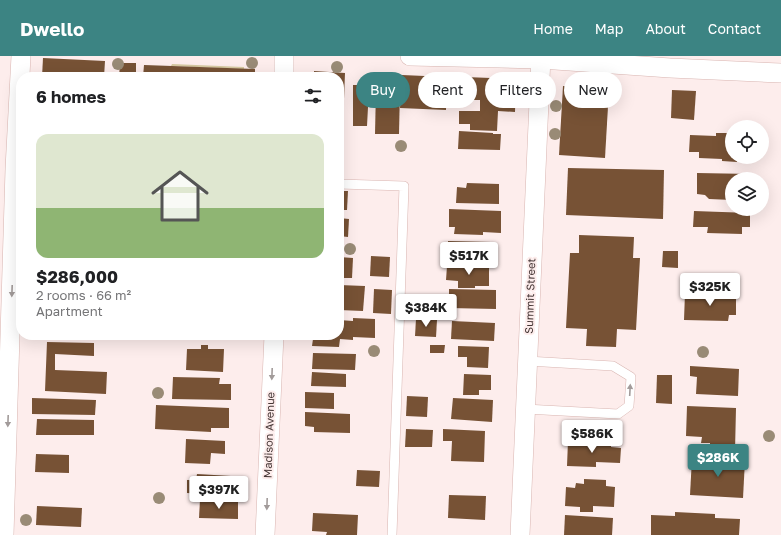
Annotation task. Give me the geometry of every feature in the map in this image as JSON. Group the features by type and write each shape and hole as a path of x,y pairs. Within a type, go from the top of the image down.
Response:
{"street":[{"path":"21,56 21,72"},
{"path":"284,56 284,72"},
{"path":"410,56 541,57 781,72"},
{"name":"Summit Street","path":"520,535 541,57"},
{"path":"4,535 16,221"},
{"name":"Madison Avenue","path":"265,535 274,340"}],"lane":[{"path":"344,184 404,186 392,535"},
{"path":"525,409 618,414 629,406 631,377 613,366 527,361"}],"shaded area":[{"path":"172,64 244,67 244,69 171,66"}],"building":[{"path":"43,58 105,61 104,72 42,72"},
{"path":"120,63 136,63 136,72 119,72"},
{"path":"144,65 255,69 255,72 143,72"},
{"path":"344,73 345,73 344,99"},
{"path":"410,75 418,76 418,108 446,108 446,110 400,108 410,108"},
{"path":"477,77 485,78 485,108 515,108 515,112 498,111 497,131 470,130 470,124 459,124 459,111 480,111 480,100 477,100"},
{"path":"353,85 356,85 356,108 368,108 367,126 353,126"},
{"path":"564,86 564,108 608,108 605,158 559,155"},
{"path":"672,90 696,91 694,120 671,118"},
{"path":"376,108 400,108 399,134 375,134"},
{"path":"459,131 501,134 500,150 458,149"},
{"path":"716,133 725,133 725,161 722,161 722,159 699,158 699,152 689,152 690,135 716,136"},
{"path":"568,168 664,170 663,219 566,215"},
{"path":"697,173 725,174 725,200 709,199 705,195 697,194"},
{"path":"467,183 499,184 499,204 456,203 457,187 466,188"},
{"path":"344,191 348,191 347,210 344,210"},
{"path":"449,209 501,211 501,233 483,232 483,235 454,234 455,227 449,227"},
{"path":"694,211 725,212 725,216 750,216 750,227 742,227 742,234 707,233 708,227 693,227"},
{"path":"344,218 349,219 348,237 344,237"},
{"path":"579,235 634,237 633,258 640,258 636,330 617,329 616,347 586,346 587,329 566,328 570,253 579,253"},
{"path":"448,241 491,242 491,263 448,262"},
{"path":"663,251 678,251 678,268 662,267"},
{"path":"371,256 390,257 389,277 370,276"},
{"path":"344,257 353,258 352,278 344,278"},
{"path":"447,266 489,267 489,286 458,288 458,281 446,280"},
{"path":"344,285 365,286 363,311 344,310"},
{"path":"374,289 392,290 391,314 373,313"},
{"path":"449,289 496,290 496,309 449,308"},
{"path":"685,293 736,294 736,315 729,315 728,321 684,320"},
{"path":"353,318 375,319 375,338 353,337 353,340 344,339 344,320 353,321"},
{"path":"416,319 437,320 436,337 415,336"},
{"path":"452,321 495,323 494,341 451,339"},
{"path":"313,340 340,340 339,347 312,346"},
{"path":"47,342 94,343 94,356 55,354 55,370 107,372 106,394 45,391"},
{"path":"201,345 208,345 208,349 224,349 223,372 186,370 187,349 201,349"},
{"path":"430,345 445,345 444,353 430,353"},
{"path":"458,346 489,347 488,368 467,367 467,357 458,357"},
{"path":"313,353 356,354 355,370 312,369"},
{"path":"690,366 739,369 738,396 696,394 697,377 690,376"},
{"path":"312,372 346,374 346,387 311,386"},
{"path":"464,374 491,375 491,390 479,390 479,395 463,395"},
{"path":"657,375 672,375 672,404 656,403"},
{"path":"173,377 220,378 219,384 231,384 231,400 172,399"},
{"path":"305,392 334,393 334,409 305,408"},
{"path":"407,396 428,397 427,417 406,416"},
{"path":"32,398 96,400 95,415 32,414"},
{"path":"453,398 493,400 492,422 451,419"},
{"path":"156,405 229,408 229,428 211,428 211,432 155,429"},
{"path":"687,406 736,408 735,451 710,449 710,443 701,443 702,437 686,436"},
{"path":"305,412 350,414 350,433 314,432 314,427 305,426"},
{"path":"37,419 94,420 94,435 36,435"},
{"path":"406,429 433,430 432,447 405,447"},
{"path":"443,429 485,431 484,462 451,461 452,441 443,441"},
{"path":"186,439 225,441 225,454 211,453 210,464 185,463"},
{"path":"568,441 611,442 611,447 621,448 620,463 596,462 596,467 567,466"},
{"path":"36,454 69,455 69,473 35,472"},
{"path":"692,458 745,460 743,498 690,495"},
{"path":"357,470 380,471 379,487 356,486"},
{"path":"197,474 231,476 231,491 219,490 219,495 187,493 187,480 196,480"},
{"path":"584,479 606,480 606,486 615,487 614,507 593,506 593,512 580,512 580,507 565,506 566,487 575,488 576,483 584,484"},
{"path":"449,495 486,496 485,520 448,518"},
{"path":"200,500 238,501 238,519 199,518"},
{"path":"37,506 82,508 81,527 36,525"},
{"path":"675,512 715,514 715,518 740,519 739,535 651,535 651,515 675,516"},
{"path":"313,513 358,515 357,535 326,535 327,532 312,531"},
{"path":"565,515 613,518 612,535 564,535"}]}
